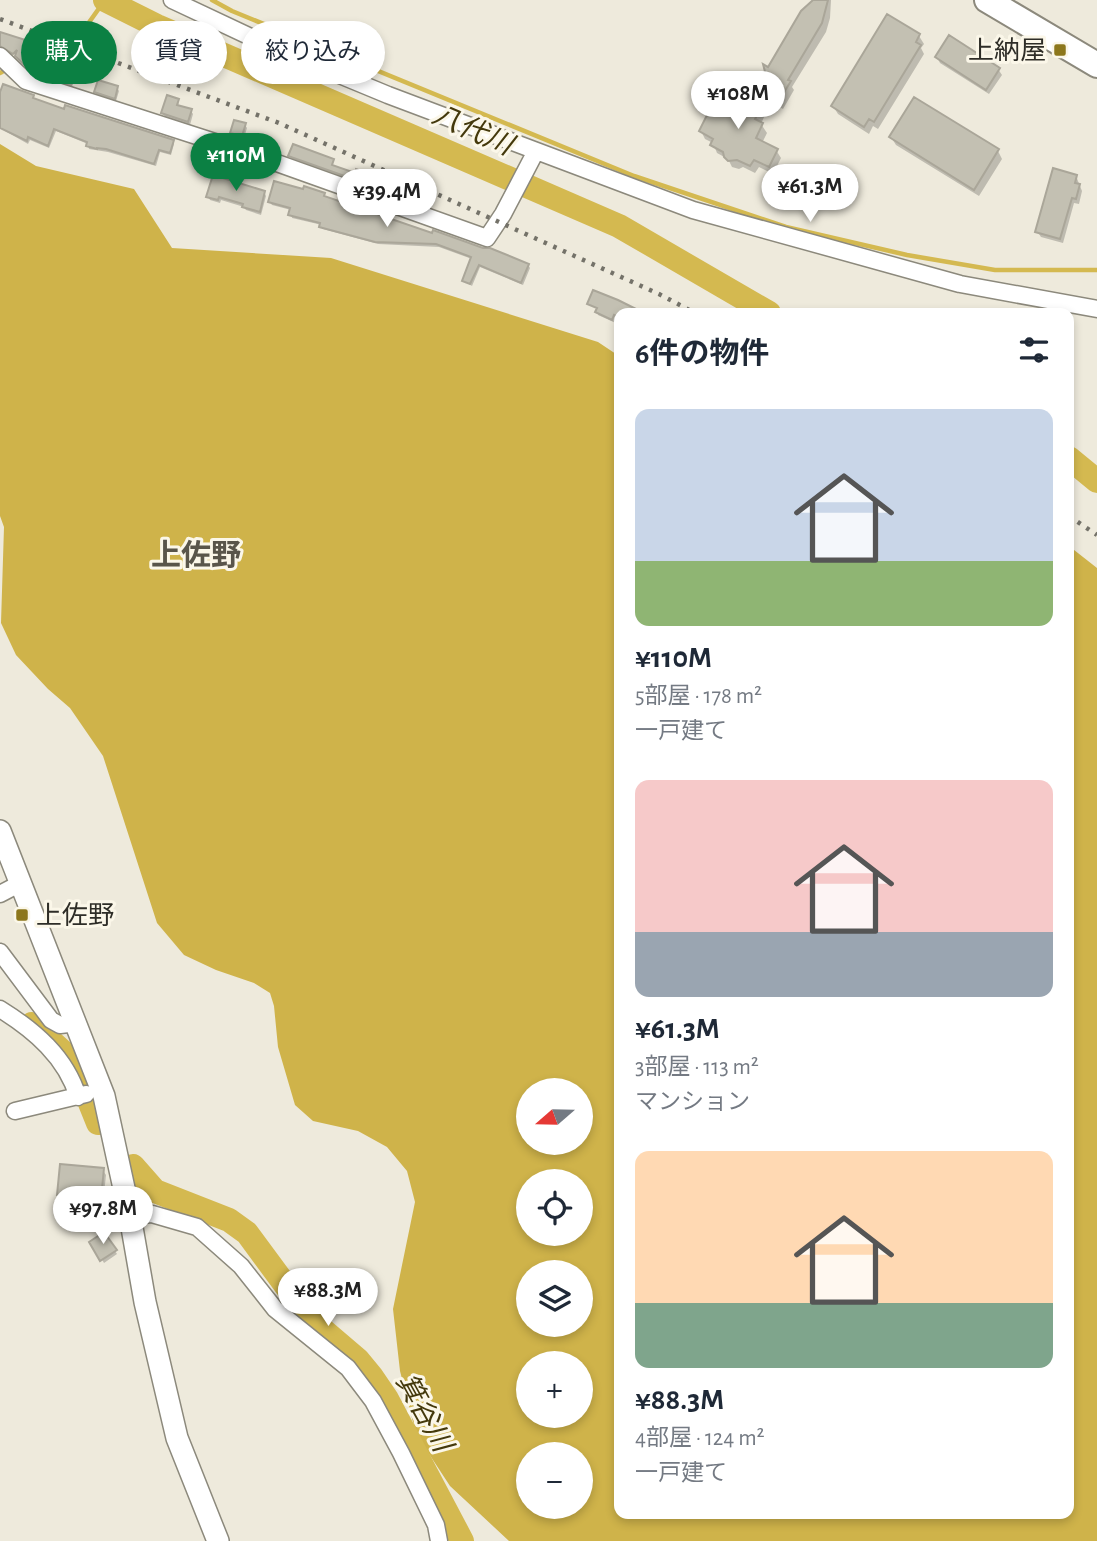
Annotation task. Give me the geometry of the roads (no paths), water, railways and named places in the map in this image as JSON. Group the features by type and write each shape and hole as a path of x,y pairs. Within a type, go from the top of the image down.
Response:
{"highway":[{"path":"987,0 1097,65"}],"main road":[{"path":"0,831 102,1089 130,1216 145,1302 177,1438 218,1541"}],"street":[{"path":"172,0 272,47 349,79 693,210 960,284 1097,309"},
{"path":"0,56 26,81 246,152 487,238 523,179 536,150"},
{"path":"0,894 21,883"},
{"path":"0,952 51,1020 60,1025 77,1023"},
{"path":"0,1009 39,1036 70,1075 78,1097"},
{"path":"39,1036 55,1022"},
{"path":"15,1111 102,1089"},
{"path":"130,1216 152,1214 197,1227 241,1266 275,1309 348,1368 373,1401 401,1453 436,1525 439,1541"}],"waterway":[{"path":"90,21 105,0"},
{"name":"八代川","path":"105,0 157,26 619,226 760,308"},
{"path":"212,0 232,11 634,176 786,227 907,255 995,270 1097,270"},
{"name":"八代川","path":"1074,462 1097,481"},
{"name":"箕谷川","path":"32,1024 73,1061 98,1123"},
{"name":"箕谷川","path":"133,1166 155,1191 229,1220 247,1233 303,1309 317,1325 358,1360 372,1377 387,1399 462,1541"}],"railway":[{"path":"0,19 279,123 686,308"},
{"path":"1074,519 1097,535"}],"place":[{"name":"上納屋","path":"1060,50"},
{"name":"上佐野","path":"22,915"}],"district":[{"name":"上佐野","path":"196,555"}]}
